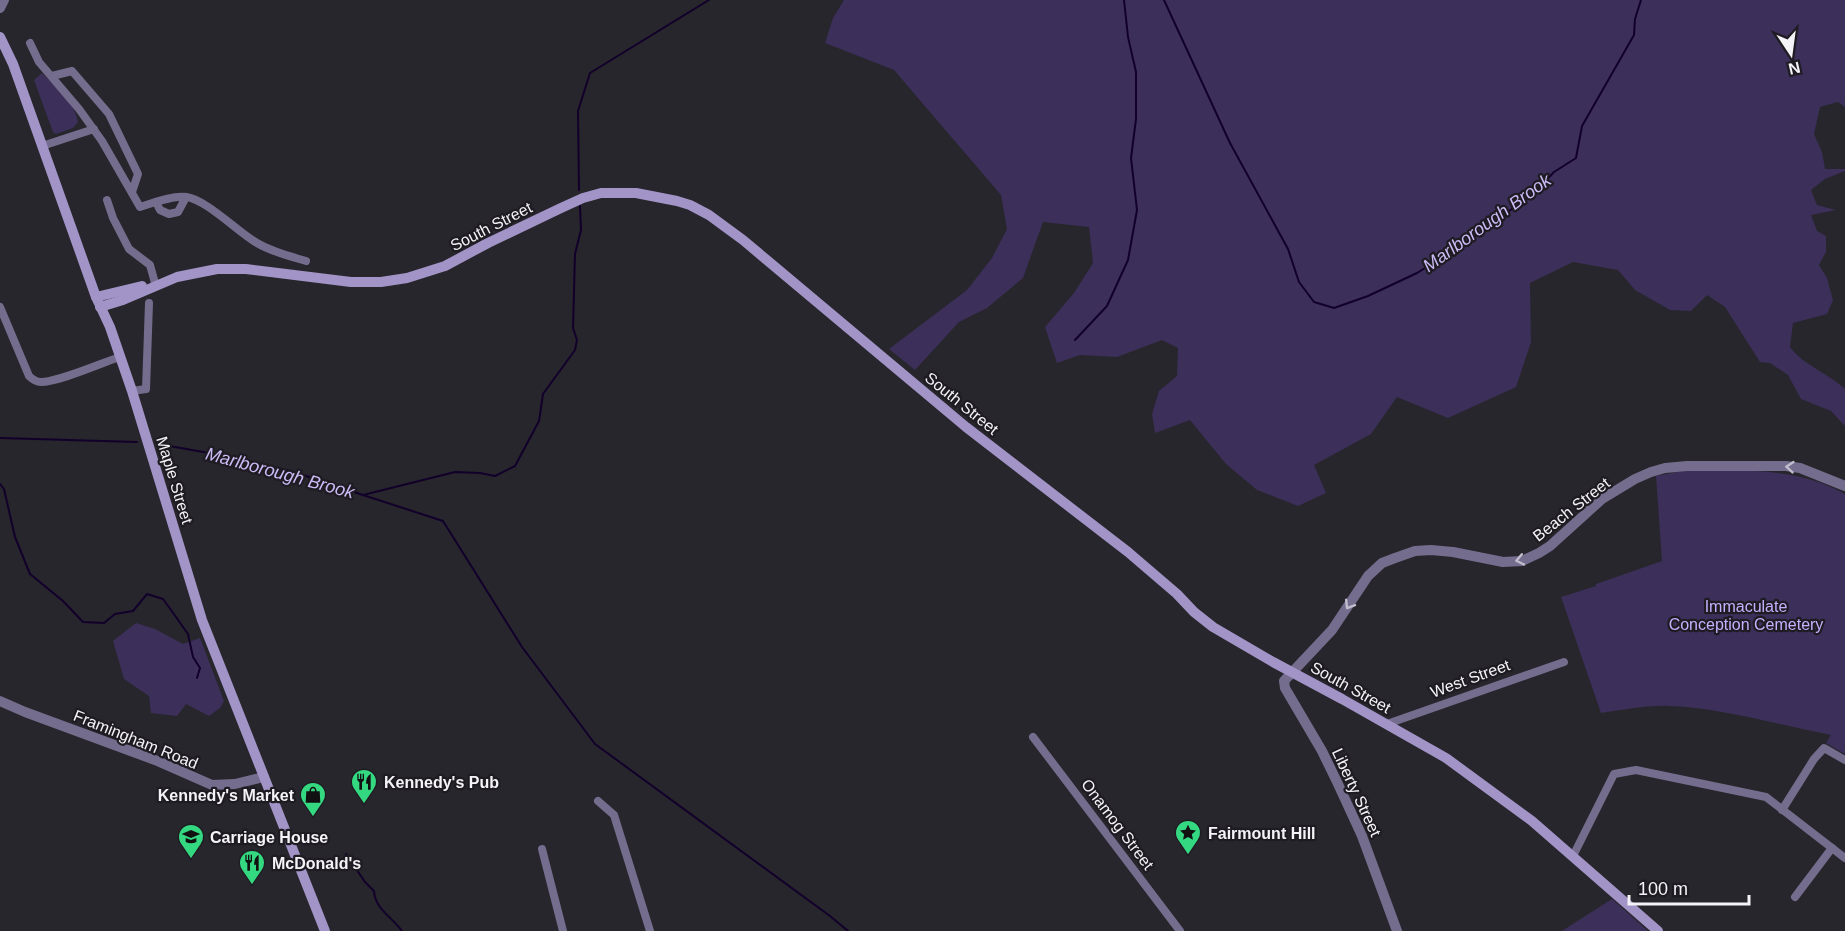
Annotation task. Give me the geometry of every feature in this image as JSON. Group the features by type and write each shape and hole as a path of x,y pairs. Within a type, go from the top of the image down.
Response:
{"main road":[{"name":"Maple Street","path":"0,37 13,64 98,302 110,327 132,391 202,620 326,931"},
{"name":"South Street","path":"118,297 155,283 208,270 235,268 345,282 394,281 420,275 452,263 498,238 594,194 636,193 664,197 690,205 709,215 743,240 966,427 1132,555 1194,612 1233,639 1446,758 1532,821 1658,931"},
{"path":"88,274 118,297 110,316 110,327"},
{"name":"South Street","path":"98,302 172,279"}],"street":[{"path":"0,8 4,0"},
{"path":"30,43 39,62 94,129 140,207 186,197 212,210 256,243 270,250 306,261"},
{"path":"52,76 72,71 109,114 138,174 132,192"},
{"path":"42,146 94,129"},
{"path":"156,202 160,210 169,214 178,212 186,197"},
{"path":"107,200 113,218 129,249 150,265 155,283"},
{"path":"132,391 146,389 149,303"},
{"path":"0,307 33,381 40,383 55,380 120,357"},
{"name":"Beach Street","path":"1293,673 1332,630 1368,576 1383,563 1401,555 1431,550 1503,562 1528,559 1550,546 1608,495 1646,474 1672,467 1793,467 1810,471 1845,486"},
{"name":"West Street","path":"1387,724 1564,662"},
{"name":"Liberty Street","path":"1293,673 1284,681 1285,688 1322,751 1362,836 1397,931"},
{"name":"Framingham Road","path":"0,701 155,760 212,785 235,784 264,777"},
{"name":"Onamog Street","path":"1033,736 1180,931"},
{"path":"1782,810 1814,759 1824,748 1845,760"},
{"path":"1573,856 1614,774 1636,770 1766,797 1845,858"},
{"path":"598,801 614,816 650,931"},
{"path":"1795,897 1832,848"},
{"path":"542,849 563,931"}],"green space":[{"path":"844,0 1845,0 1845,107 1838,102 1820,107 1814,134 1822,152 1825,169 1845,169 1845,171 1825,179 1811,190 1817,205 1836,210 1811,215 1817,231 1826,236 1826,252 1819,265 1827,278 1833,300 1827,314 1793,323 1790,347 1801,359 1845,389 1845,426 1831,411 1801,399 1788,375 1770,363 1760,362 1725,307 1707,295 1691,311 1670,310 1635,290 1618,270 1573,262 1530,283 1531,342 1516,387 1448,418 1397,397 1371,434 1314,465 1326,493 1298,506 1257,490 1226,464 1190,420 1155,433 1152,414 1159,391 1177,376 1178,348 1162,340 1117,357 1080,355 1057,363 1045,327 1074,293 1093,263 1089,227 1043,222 1023,278 987,308 959,322 915,370 889,349 967,290 992,258 1007,229 1001,195 894,70 825,43 833,18"},
{"path":"42,73 73,109 78,122 73,128 56,134 53,132 34,80"},
{"name":"Immaculate Conception Cemetery","path":"1682,471 1745,471 1786,474 1806,478 1845,494 1845,754 1826,743 1831,735 1710,710 1661,706 1601,713 1561,597 1662,561 1656,476"},
{"path":"136,623 155,629 183,644 200,638 224,701 220,708 209,716 186,704 177,716 151,713 149,696 124,679 113,641"},
{"path":"1612,899 1648,931 1562,931 1565,929"}],"waterway":[{"name":"Marlborough Brook","path":"579,190 578,111 590,73 709,0"},
{"path":"1075,340 1107,306 1128,260 1137,210 1131,158 1136,119 1136,72 1128,37 1124,0"},
{"name":"Marlborough Brook","path":"1164,0 1230,143 1288,249 1299,282 1314,302 1334,308 1368,296 1417,273 1467,242 1535,192 1554,172 1576,158 1582,126 1634,35 1635,19 1641,0"},
{"name":"Marlborough Brook","path":"158,444 243,459 291,471 363,495 455,472 495,476 515,466 539,421 543,394 575,350 577,340 573,328 575,254 581,230 580,206"},
{"name":"Marlborough Brook","path":"0,438 137,442"},
{"path":"0,484 4,489 15,537 30,574 63,601 83,622 104,623 115,614 133,611 147,594 163,599 188,634 193,657 200,668 197,678"},
{"path":"363,495 443,521 522,647 595,744 848,931"},
{"path":"346,854 374,891 377,903 402,931"}],"place":[{"name":"Kennedy's Pub","path":"364,805"},
{"name":"Kennedy's Market","path":"313,818"},
{"name":"Fairmount Hill","path":"1188,856"},
{"name":"Carriage House","path":"191,860"},
{"name":"McDonald's","path":"252,886"}]}
